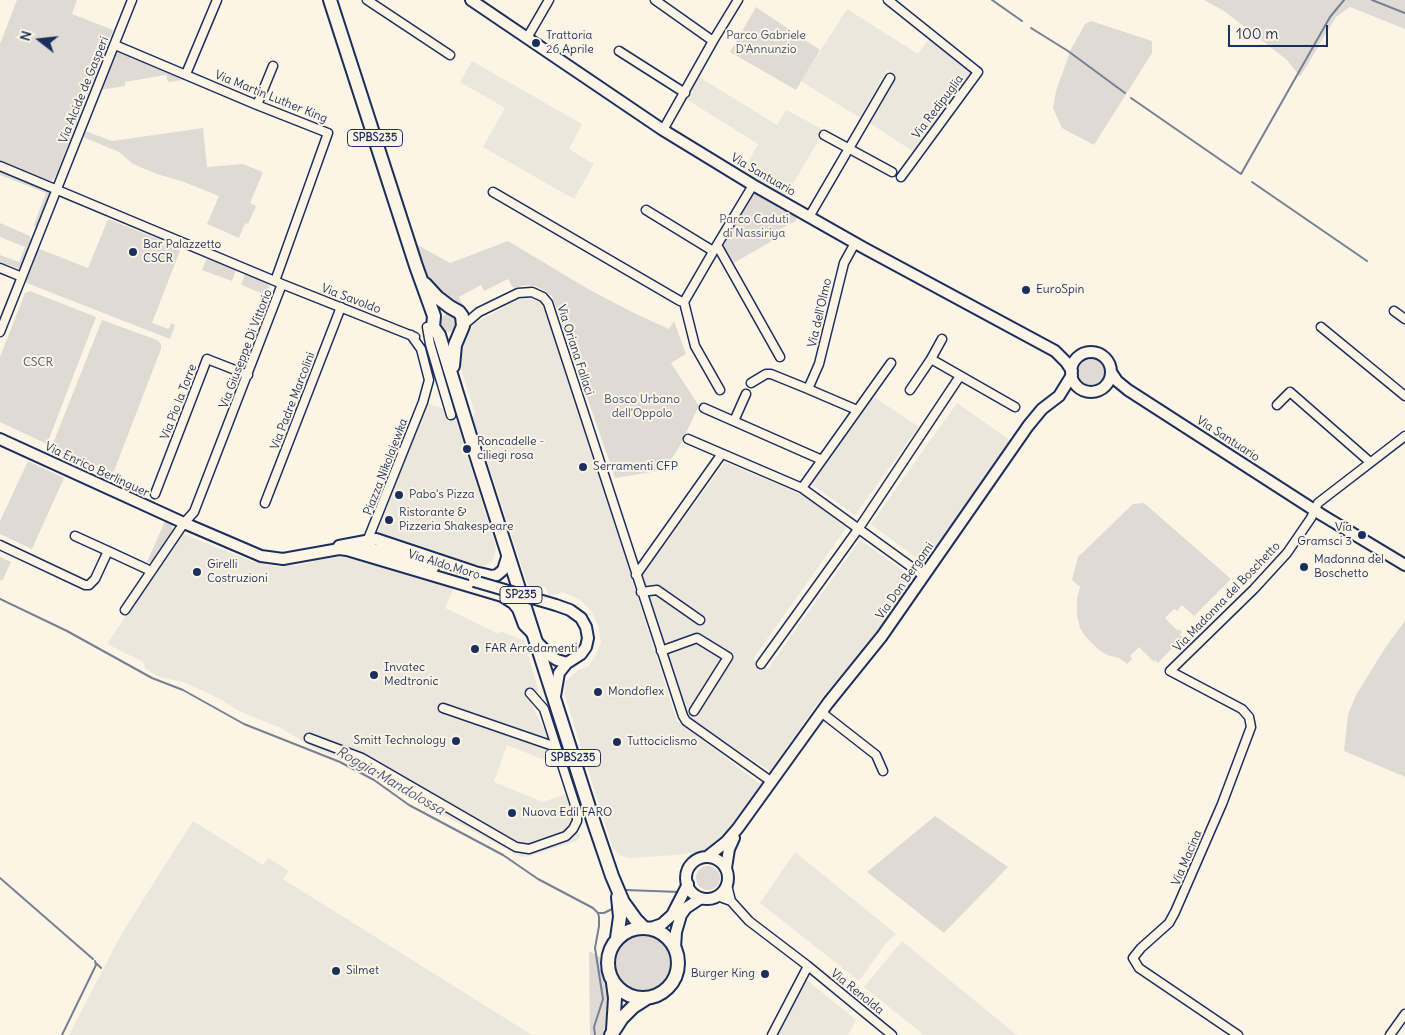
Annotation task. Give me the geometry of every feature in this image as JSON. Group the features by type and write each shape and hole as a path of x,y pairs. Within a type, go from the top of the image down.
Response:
{"main road":[{"name":"SPBS235","path":"330,0 417,271 431,322"},
{"name":"SPBS235","path":"417,271 428,288 452,308"},
{"path":"453,379 453,354 464,321 459,312 452,308 441,309 431,322 440,335 453,379 471,439 508,554"},
{"path":"440,335 452,338 461,332"},
{"name":"SP235","path":"508,554 535,638"},
{"name":"SPBS235","path":"535,638 614,882 620,917 617,938 612,946 607,964 615,998 612,1033"},
{"name":"SPBS235","path":"612,1033 622,1018 633,1007 647,998 662,992 674,980 678,964 675,948 668,937 647,928 629,912 614,882"},
{"path":"617,938 629,930 647,928"},
{"path":"613,983 624,993 647,998"}],"street":[{"name":"Via Alcide de Gasperi","path":"0,332 132,0"},
{"path":"186,74 217,0"},
{"path":"367,0 450,55"},
{"name":"Via Santuario","path":"471,0 663,130 809,217 1054,352 1066,362 1072,373"},
{"path":"527,38 549,0"},
{"path":"655,0 714,41"},
{"path":"663,130 738,0"},
{"name":"Via Redipuglia","path":"888,0 978,72 901,177"},
{"name":"Via Martin Luther King","path":"115,45 328,133 278,282"},
{"path":"619,51 685,93"},
{"path":"257,105 273,66"},
{"path":"809,217 890,78"},
{"path":"824,135 892,172"},
{"name":"Via Giuseppe Di Vittorio","path":"0,166 278,282 248,375 194,512 184,523 125,610"},
{"path":"720,390 695,346 684,302 753,185"},
{"path":"494,192 684,302"},
{"path":"646,210 715,248 780,357"},
{"name":"Via dell'Olmo","path":"808,389 819,364 844,263 855,243"},
{"path":"0,268 22,276"},
{"name":"Via Savoldo","path":"278,282 413,337"},
{"name":"Via Oriana Fallaci","path":"461,332 466,323 479,312 518,294 532,292 543,297 548,303 636,574"},
{"name":"Via Padre Marcolini","path":"265,503 341,307"},
{"path":"452,308 469,313 479,312"},
{"path":"1394,311 1405,319"},
{"path":"413,337 424,334 431,322"},
{"path":"431,322 428,335 451,415"},
{"path":"1321,327 1405,396"},
{"name":"Piazza Nikolajewka","path":"366,547 423,402 430,378 421,350 413,337"},
{"path":"910,390 942,339"},
{"name":"Via Santuario","path":"1054,352 1071,356 1082,355"},
{"path":"1088,353 1102,355 1107,360 1111,372 1104,388 1091,392 1084,391 1074,382 1072,373 1077,359 1088,353"},
{"name":"Via Pio la Torre","path":"155,494 207,359 248,375"},
{"path":"931,359 1015,407"},
{"path":"802,488 891,363"},
{"name":"Via Santuario","path":"1111,372 1128,390 1314,510 1405,565"},
{"name":"Via Don Bergomi","path":"688,884 687,877 690,867 697,860 707,857 726,842 738,828 821,712 882,636 1028,426 1042,409 1059,396 1072,373"},
{"path":"751,383 766,374 771,374 857,410"},
{"path":"761,664 859,528 960,376"},
{"name":"Via Santuario","path":"1104,388 1128,390"},
{"name":"Via Don Bergomi","path":"1059,396 1084,391"},
{"path":"1277,405 1290,392 1370,462"},
{"path":"734,421 746,394"},
{"path":"704,408 822,460"},
{"name":"Via Madonna del Boschetto","path":"1170,671 1254,589 1287,553 1303,531 1318,503 1405,436"},
{"name":"Via Enrico Berlinguer","path":"0,439 184,523"},
{"path":"688,439 802,488 924,576"},
{"path":"722,454 636,574 680,710 686,721 772,782"},
{"name":"Via Aldo Moro","path":"184,523 261,556 283,559 331,549 366,547 377,558 506,597 518,610 524,625 552,657 567,663"},
{"path":"75,536 151,571"},
{"name":"Via Aldo Moro","path":"331,549 347,550 366,547 376,539 492,576 503,570 508,554"},
{"path":"0,545 85,585 89,585 95,579 108,551"},
{"path":"366,547 381,550 556,605 570,610 581,618 586,627 588,638 586,647 581,654 567,663 559,674 556,703 544,710"},
{"path":"377,558 424,565"},
{"path":"641,592 657,590 700,620"},
{"path":"661,651 697,638 728,657 694,711"},
{"name":"Via Macina","path":"1170,671 1242,709 1249,717 1251,727 1222,804 1175,912 1169,923 1141,948 1133,958 1139,968 1238,1035"},
{"path":"309,738 362,758 516,847 528,849 566,836 573,829 577,820 577,812 544,710 530,693"},
{"path":"443,708 556,747"},
{"path":"821,712 876,755 884,771"},
{"name":"Via Don Bergomi","path":"727,885 728,876 726,868 729,849 738,828"},
{"path":"707,857 714,858 726,868"},
{"path":"688,884 695,895 701,898"},
{"path":"647,928 662,924 672,915 688,884"},
{"path":"716,897 727,885"},
{"name":"Via Renolda","path":"727,885 731,901 749,921 808,966 892,1035"},
{"path":"675,948 676,932 681,915 686,908 701,898 720,897 731,901"},
{"path":"772,1035 808,966"},
{"path":"1390,1035 1405,1014"}],"shaded area":[{"path":"847,9 918,54 930,37 974,71 914,152 868,122 895,74 887,70 860,118 801,81"},
{"path":"472,61 582,124 569,149 594,164 574,199 483,147 505,108 460,82"},
{"path":"699,77 777,125 786,110 824,130 785,198 743,171 758,144 686,99"},
{"path":"524,298 532,298 540,302 552,328 677,721 763,786 725,837 705,851 629,858 619,855 612,846 564,693 566,681 578,670 589,666 595,656 601,643 598,625 591,611 580,600 563,592 549,596 545,586 529,589 487,460 482,453 471,420 475,413 458,359 462,343 473,324"},
{"path":"871,395 919,427 855,515 811,484"},
{"path":"427,403 454,413 496,547 492,561 484,567 377,534"},
{"path":"957,403 1011,441 924,564 871,524"},
{"path":"725,462 805,496 846,528 753,659 768,669 860,540 914,578 879,629 818,703 770,771 692,720 685,711 642,576"},
{"path":"181,533 254,562 277,567 298,565 333,557 350,557 454,587 445,608 499,634 501,631 524,641 539,692 527,693 558,760 547,761 507,745 494,782 543,802 569,793 580,836 577,841 526,857 519,856 386,784 356,765 315,749 281,728 241,712 220,699 184,682 159,677 146,669 143,662 107,644"},
{"path":"193,821 263,865 268,858 289,871 283,879 532,1035 69,1035 122,933"},
{"path":"795,852 896,934 886,943 859,981 760,903"},
{"path":"902,941 1017,1035 924,1035 864,987"},
{"path":"806,979 856,1020 848,1035 778,1035"}],"green space":[{"path":"17,0 77,0 72,14 113,30 56,175 49,182 0,161 0,44"},
{"path":"1204,0 1405,0 1405,29 1350,7 1336,17 1300,77 1287,60 1224,11"},
{"name":"Parco Gabriele D'Annunzio","path":"756,7 820,50 796,90 730,52"},
{"path":"1091,21 1152,41 1152,53 1094,145 1062,128 1053,108 1056,91 1071,49 1085,24"},
{"path":"118,52 183,80 168,82 166,75 125,82 125,86 101,90"},
{"path":"203,128 207,167 243,164 263,172 250,203 256,206 248,224 245,223 239,238 207,224 219,196 133,164 119,152 83,137 85,131 112,141"},
{"path":"0,171 48,190 49,194 37,225 33,227 46,193 0,175"},
{"name":"Parco Caduti di Nassiriya","path":"753,189 796,213 796,221 776,231 779,237 732,264 721,243"},
{"path":"108,219 181,248 152,323 169,329 171,323 175,325 170,339 24,282 37,248 88,268"},
{"path":"0,223 30,236 31,241 20,269 0,262 0,255 19,262 25,247 0,237"},
{"name":"Bosco Urbano dell'Oppolo","path":"508,241 588,289 636,314 669,329 674,321 686,354 671,363 699,406 678,449 664,470 615,478 552,296 535,286 528,285 513,288 508,279 484,291 481,285 459,297 465,309 429,285 414,243 450,263"},
{"path":"207,258 236,270 232,281 202,270"},
{"path":"245,273 266,281 270,288 270,297 261,321 256,320 266,295 241,285"},
{"name":"CSCR","path":"30,291 96,317 47,444 0,422 0,357 25,293"},
{"path":"445,314 453,314 458,319 456,330 445,332 440,327 440,319"},
{"name":"CSCR","path":"102,320 157,340 161,344 161,349 112,472 52,446"},
{"path":"1091,359 1097,360 1105,368 1105,380 1097,388 1091,389 1085,388 1077,380 1076,374 1077,368 1085,360"},
{"path":"28,461 64,478 32,549 0,534 0,521"},
{"path":"1144,503 1231,579 1194,616 1182,605 1177,611 1174,609 1165,618 1177,630 1179,629 1182,632 1180,635 1183,637 1158,663 1155,660 1154,662 1139,647 1130,656 1132,659 1127,664 1119,658 1107,655 1099,650 1085,636 1080,628 1077,615 1077,598 1080,587 1072,580 1078,557 1133,504"},
{"path":"166,519 172,523 173,532 155,559 147,562"},
{"path":"0,557 11,562 2,581 0,580"},
{"path":"1405,621 1405,777 1344,751 1348,715 1356,695 1387,645"},
{"path":"935,816 1008,867 944,933 867,872"},
{"path":"708,866 713,867 719,873 719,883 713,889 708,890 703,889 697,883 696,878 697,873 703,867"},
{"path":"643,935 654,937 663,943 669,952 671,963 669,974 663,983 654,989 643,991 632,989 623,983 617,974 615,963 617,952 623,943 632,937"},
{"path":"589,951 601,958 600,966 607,989 608,1005 604,1035 590,1035"}],"waterway":[{"path":"992,0 1022,21"},
{"path":"1131,98 1241,174 1330,17 1344,0"},
{"path":"1372,0 1405,13"},
{"path":"1031,28 1068,51 1125,93"},
{"path":"1252,182 1367,261"},
{"name":"Roggia Mandolossa","path":"0,599 67,631 152,678 183,690 244,724 340,762 374,780 409,805 503,855 538,879 593,908 599,917 595,948 603,999 594,1027 595,1035"},
{"path":"0,878 93,959"},
{"path":"626,890 679,892"},
{"path":"598,913 604,913 614,908"},
{"path":"62,1035 96,965 95,961"},
{"path":"96,963 101,968"}],"place":[{"name":"Trattoria 26 Aprile","path":"536,43"},
{"name":"Bar Palazzetto CSCR","path":"133,252"},
{"name":"EuroSpin","path":"1026,290"},
{"name":"Roncadelle - ciliegi rosa","path":"467,449"},
{"name":"Serramenti CFP","path":"583,467"},
{"name":"Pabo's Pizza","path":"399,495"},
{"name":"Ristorante & Pizzeria Shakespeare","path":"389,520"},
{"name":"Via Gramsci 3","path":"1362,535"},
{"name":"Madonna del Boschetto","path":"1304,567"},
{"name":"Girelli Costruzioni","path":"197,572"},
{"name":"FAR Arredamenti","path":"475,649"},
{"name":"Invatec Medtronic","path":"374,675"},
{"name":"Mondoflex","path":"598,692"},
{"name":"Smitt Technology","path":"456,741"},
{"name":"Tuttociclismo","path":"617,742"},
{"name":"Nuova Edil FARO","path":"512,813"},
{"name":"Silmet","path":"336,971"},
{"name":"Burger King","path":"765,974"}]}
